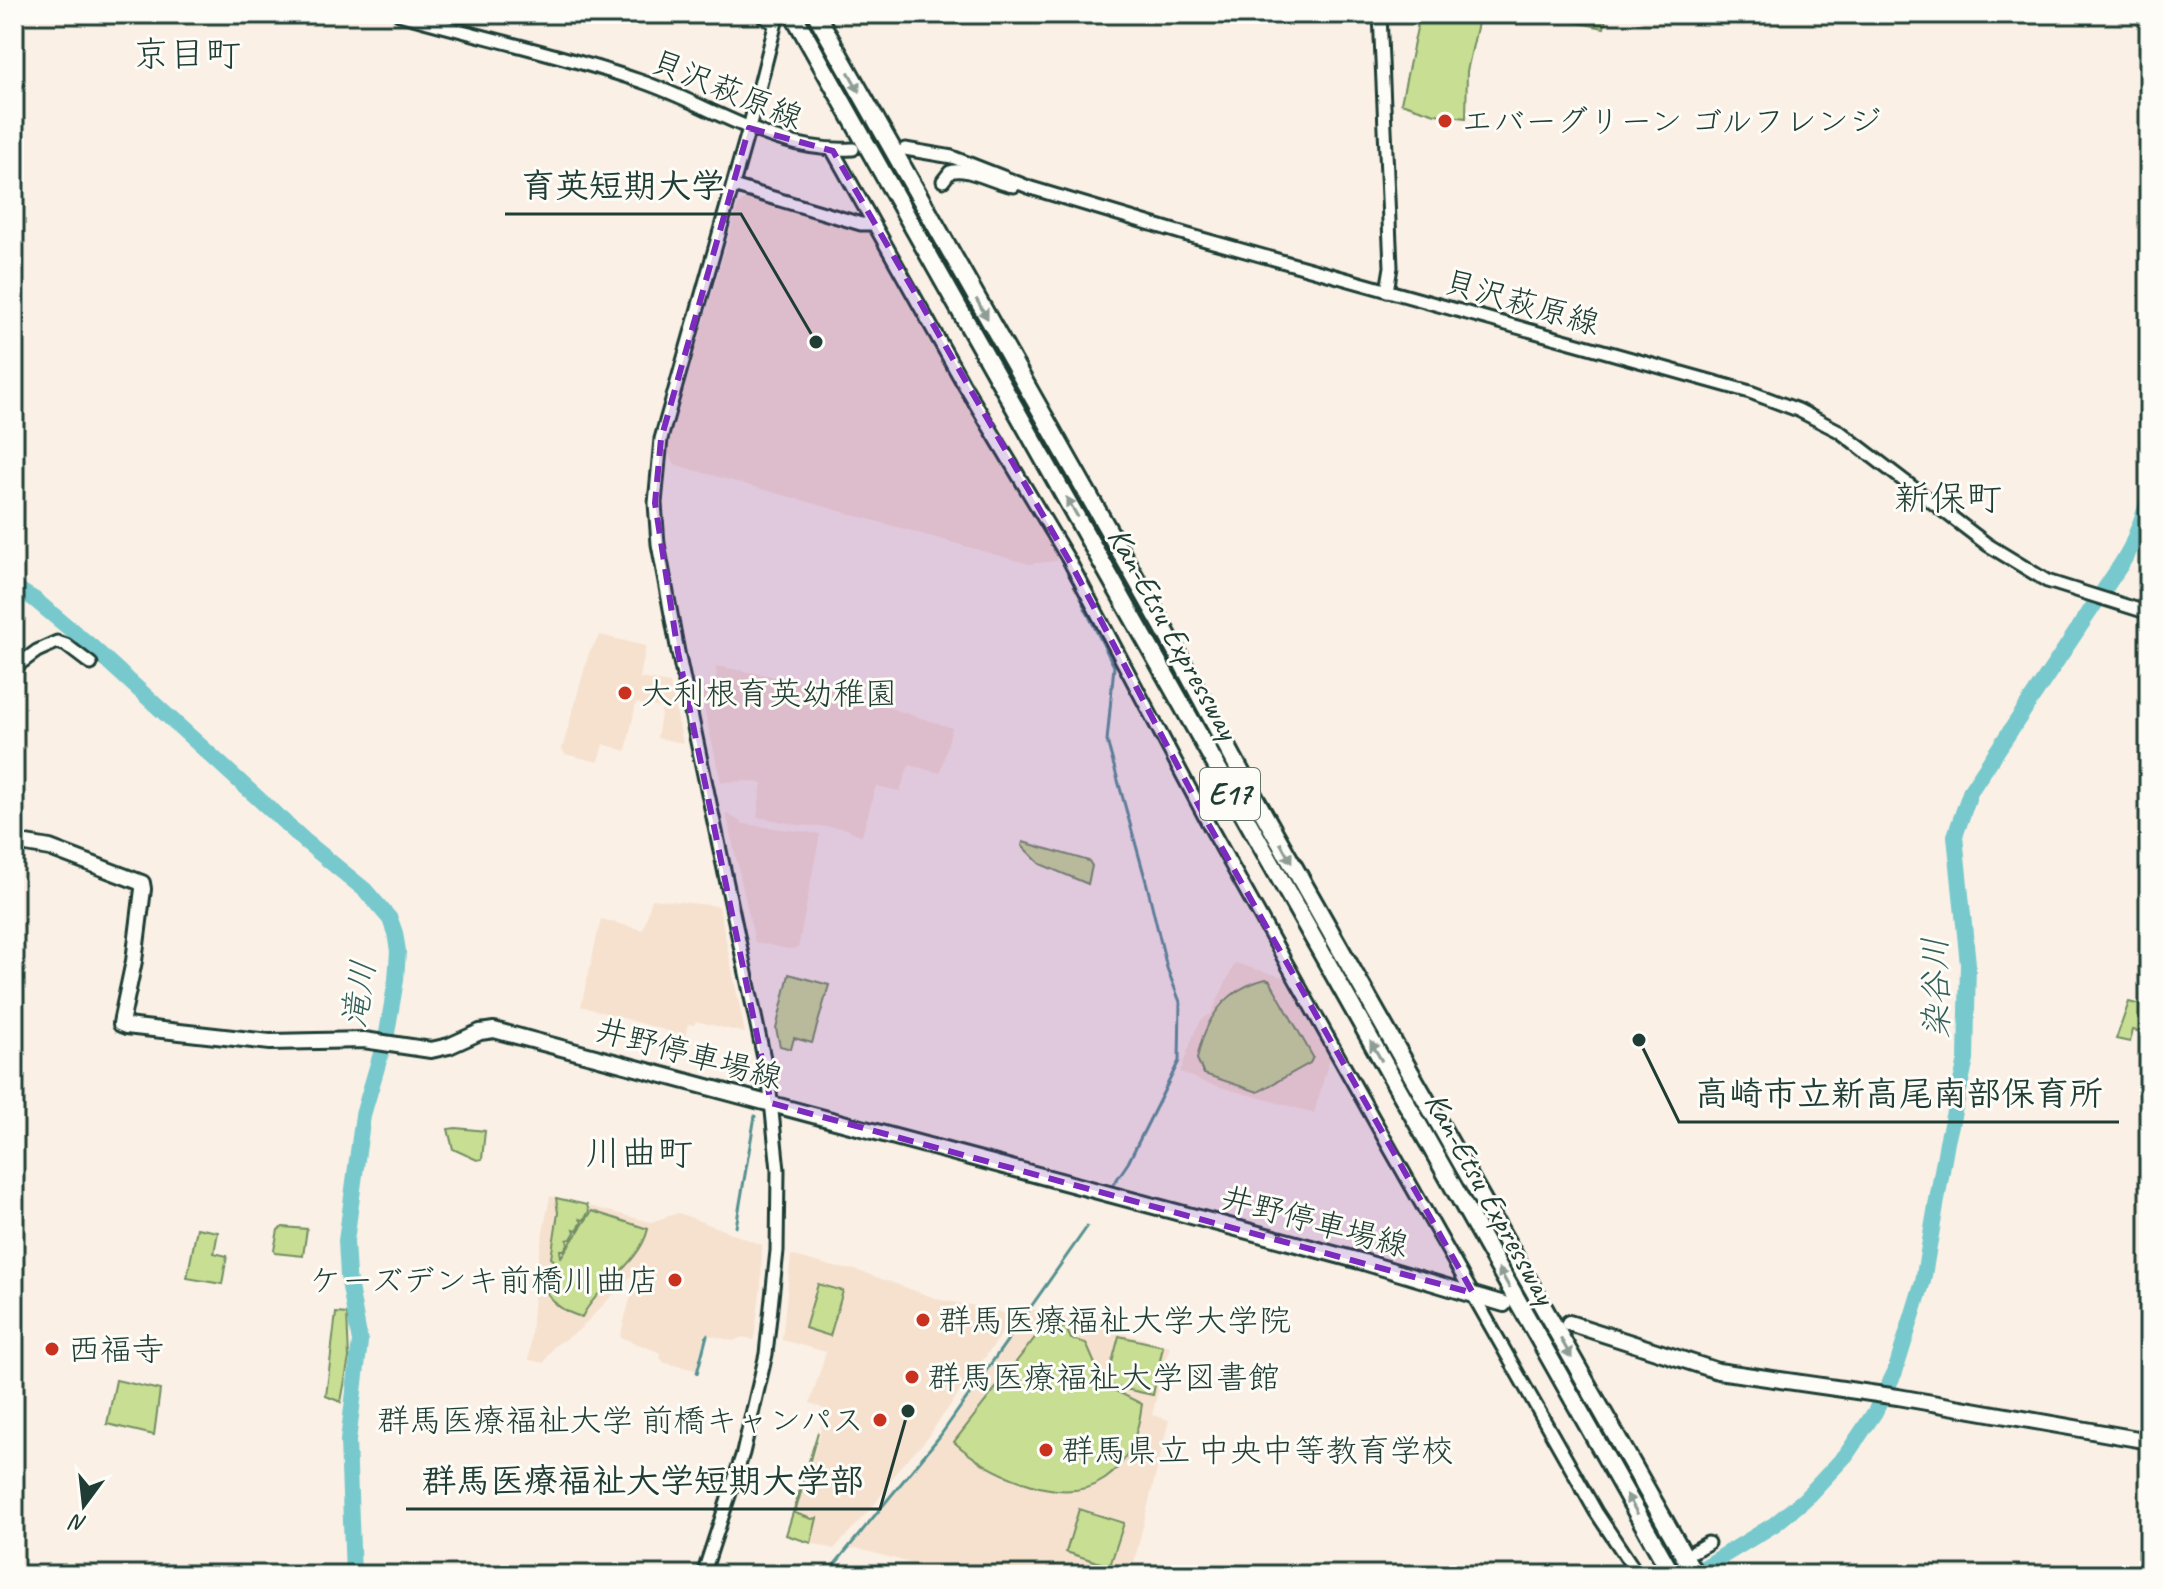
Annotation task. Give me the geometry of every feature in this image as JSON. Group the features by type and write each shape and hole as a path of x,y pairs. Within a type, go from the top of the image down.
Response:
{"highway":[{"name":"Kan-Etsu Expressway","path":"793,14 1664,1574"},
{"name":"Kan-Etsu Expressway","path":"816,14 1162,625 1275,834 1692,1562"}],"main road":[{"name":"井野停車場線","path":"14,842 45,846 142,883 134,961 121,1024 270,1042 373,1041 436,1050 480,1032 494,1030 1473,1293 1504,1304"},
{"path":"1569,1323 1718,1371 1898,1397 2149,1441"}],"street":[{"name":"貝沢萩原線","path":"399,14 642,81 782,142 833,151 853,149"},
{"path":"703,1575 743,1453 768,1338 778,1219 778,1170 771,1103 752,996 675,636 658,544 655,503 661,439 749,128 776,19 760,14"},
{"path":"1380,14 1391,267 1387,291"},
{"name":"貝沢萩原線","path":"905,149 952,157 1031,188 1750,392 1829,425 1988,545 2047,581 2149,613"},
{"path":"833,151 970,396 1070,562 1209,825 1596,1512 1638,1575"},
{"path":"943,181 950,172 962,171 1001,184 1031,188"},
{"path":"733,186 861,224 873,224"},
{"path":"14,668 37,651 57,642 91,664"},
{"path":"1692,1562 1708,1543"}],"highlighted area":[{"path":"749,128 833,151 1070,562 1209,825 1473,1293 771,1103 678,652 655,503 661,439"}],"shaded area":[{"path":"748,197 869,231 1057,553 1057,561 1029,564 676,465 666,452 738,205"},
{"name":"大利根育英幼稚園","path":"600,635 646,646 640,678 670,683 683,743 657,738 662,708 636,703 626,751 603,744 598,762 565,754 562,749 589,653"},
{"path":"716,666 815,684 952,728 940,773 909,765 900,791 876,786 862,836 844,828 800,825 757,817 762,783 721,782 699,686 717,690"},
{"path":"726,813 744,824 820,834 798,948 755,942"},
{"path":"652,899 719,906 745,1033 696,1021 694,1025 688,1024 685,1036 581,1006 601,919 643,930"},
{"path":"1235,963 1289,979 1331,1054 1314,1113 1206,1083 1180,1072 1195,1031 1202,1019 1211,1014"},
{"path":"550,1196 651,1222 678,1213 762,1245 754,1340 743,1337 733,1341 705,1334 696,1370 665,1363 660,1358 661,1353 620,1337 638,1269 578,1331 554,1346 544,1363 529,1360 536,1269"},
{"name":"群馬医療福祉大学 前橋キャンパス","path":"791,1255 856,1270 941,1300 1011,1315 1012,1320 923,1443 899,1468 875,1504 834,1549 811,1543 813,1520 795,1514 820,1434 824,1409 810,1403 826,1352 782,1340"},
{"name":"群馬県立 中央中等教育学校","path":"1032,1309 1170,1346 1152,1415 1169,1420 1131,1575 953,1575 856,1548 849,1549 943,1435 999,1351"}],"green space":[{"name":"エバーグリーン ゴルフレンジ","path":"1420,14 1480,14 1467,71 1466,118 1435,114 1401,103"},
{"path":"1555,14 1607,14 1604,28 1555,18"},
{"path":"1023,842 1089,861 1092,866 1088,884 1040,864 1022,846"},
{"path":"789,974 829,985 812,1043 794,1038 791,1049 780,1046 776,1029"},
{"path":"1266,979 1313,1057 1310,1063 1258,1092 1204,1074 1197,1059 1205,1031 1219,1007 1239,990"},
{"path":"2129,1002 2149,1007 2149,1034 2133,1030 2130,1042 2116,1039"},
{"path":"448,1129 485,1131 482,1159 477,1160 453,1149"},
{"path":"556,1198 587,1205 589,1211 584,1220 580,1219 582,1222 577,1230 574,1229 564,1250 560,1250 561,1257 592,1211 648,1229 637,1253 589,1305 582,1317 558,1306 542,1285 557,1263 551,1258 558,1213"},
{"path":"283,1227 307,1229 303,1256 275,1253 278,1230"},
{"path":"197,1228 218,1232 214,1253 227,1256 222,1284 187,1278"},
{"path":"818,1284 843,1291 830,1336 805,1328"},
{"path":"336,1313 347,1314 349,1358 341,1402 326,1396"},
{"path":"1044,1326 1066,1328 1071,1339 1086,1343 1104,1385 1142,1404 1137,1429 1119,1466 1105,1479 1089,1487 1048,1489 1023,1482 986,1466 954,1442"},
{"path":"1119,1336 1163,1346 1153,1395 1106,1385"},
{"path":"116,1380 160,1390 154,1435 107,1424"},
{"path":"818,1432 795,1513 817,1518 811,1543 786,1535"},
{"path":"1079,1509 1124,1523 1110,1566 1066,1552"}],"waterway":[{"name":"染谷川","path":"1692,1575 1775,1524 1804,1500 1846,1455 1875,1412 1895,1372 1923,1281 1947,1142 1966,1060 1968,964 1955,836 1971,790 2122,563 2149,500"},
{"name":"滝川","path":"14,587 34,599 92,647 305,841 365,890 390,919 395,933 398,951 396,980 387,1033 363,1115 346,1241 348,1276 360,1342 348,1441 353,1575"},
{"path":"1083,604 1114,666 1107,741 1167,968 1180,1002 1179,1061 1128,1163 1111,1188"},
{"path":"736,1227 755,1116"},
{"path":"826,1575 940,1436 1087,1227"},
{"path":"697,1373 707,1335"}],"place":[{"name":"エバーグリーン ゴルフレンジ","path":"1445,121"},
{"name":"育英短期大学","path":"816,342"},
{"name":"大利根育英幼稚園","path":"625,693"},
{"name":"高崎市立新高尾南部保育所","path":"1639,1040"},
{"name":"ケーズデンキ前橋川曲店","path":"675,1280"},
{"name":"群馬医療福祉大学大学院","path":"923,1320"},
{"name":"西福寺","path":"52,1349"},
{"name":"群馬医療福祉大学図書館","path":"912,1377"},
{"name":"群馬医療福祉大学短期大学部","path":"908,1411"},
{"name":"群馬医療福祉大学 前橋キャンパス","path":"880,1420"},
{"name":"群馬県立 中央中等教育学校","path":"1046,1450"}],"district":[{"name":"京目町","path":"187,53"},
{"name":"新保町","path":"1948,497"},
{"name":"川曲町","path":"639,1152"}]}
